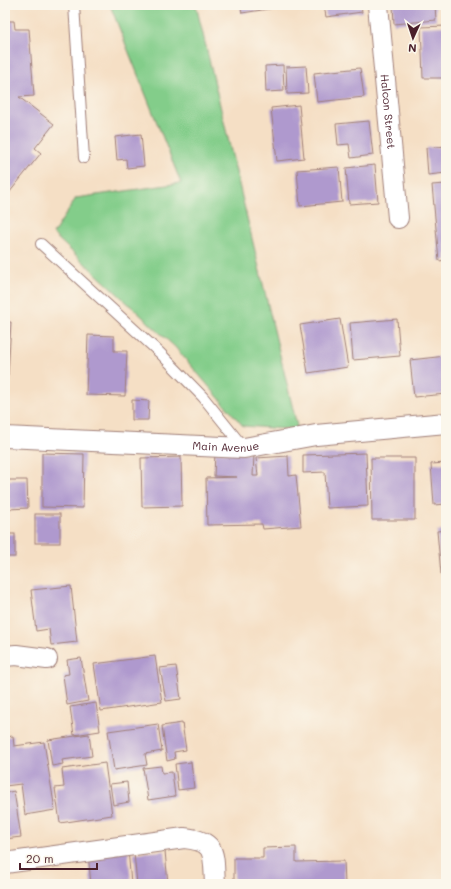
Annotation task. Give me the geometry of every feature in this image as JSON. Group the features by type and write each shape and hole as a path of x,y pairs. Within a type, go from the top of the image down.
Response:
{"street":[{"name":"Halcon Street","path":"378,5 398,218"},
{"name":"Main Avenue","path":"5,437 244,448 316,435 446,423"},
{"path":"5,656 16,655 47,659"},
{"path":"5,863 184,838 196,839 204,842 210,848 214,858 215,884"}],"lane":[{"path":"74,5 84,158"},
{"path":"41,244 160,353 203,396 244,448"}],"green space":[{"path":"110,5 196,5 298,430 243,426 175,347 53,234 76,198 181,183"}],"building":[{"path":"240,5 288,5 288,6 242,13"},
{"path":"324,5 361,5 362,12 326,17"},
{"path":"393,5 435,5 436,20 394,24"},
{"path":"5,21 14,21 15,29 29,29 34,96 19,97 54,124 35,148 41,153 9,193 5,190"},
{"path":"446,26 446,78 423,78 421,27"},
{"path":"283,65 284,91 266,92 265,66"},
{"path":"306,66 308,93 287,94 286,67"},
{"path":"360,68 364,97 317,102 314,73"},
{"path":"299,105 304,158 277,161 271,108"},
{"path":"369,121 373,155 351,158 349,144 338,145 336,124"},
{"path":"141,134 144,166 127,168 126,159 117,160 115,137"},
{"path":"446,146 446,173 428,175 426,148"},
{"path":"375,165 378,202 349,204 346,168"},
{"path":"339,167 342,202 300,206 297,170"},
{"path":"446,184 446,260 439,261 432,185"},
{"path":"340,319 348,367 308,373 300,325"},
{"path":"397,319 400,356 353,360 350,323"},
{"path":"5,322 11,322 8,376 5,376"},
{"path":"88,335 114,336 114,351 127,351 125,396 86,395"},
{"path":"446,356 446,394 414,397 410,360"},
{"path":"132,400 149,401 148,420 132,420"},
{"path":"215,452 254,454 253,476 258,476 256,458 288,456 289,476 296,475 301,526 263,529 262,524 207,525 206,478 237,477 214,476"},
{"path":"42,453 84,454 83,508 42,507"},
{"path":"366,453 368,506 327,508 325,472 303,473 303,455"},
{"path":"181,457 182,506 142,507 141,458"},
{"path":"371,458 415,458 415,520 372,520"},
{"path":"446,463 446,504 434,505 431,464"},
{"path":"8,480 27,480 28,508 9,509"},
{"path":"35,514 60,514 60,543 35,543"},
{"path":"446,530 446,573 441,574 437,531"},
{"path":"5,534 15,534 15,557 5,557"},
{"path":"71,586 77,642 51,645 49,629 36,631 31,590"},
{"path":"155,656 162,702 101,711 94,664"},
{"path":"81,658 88,701 67,705 63,675 69,674 67,660"},
{"path":"176,666 181,699 166,701 160,668"},
{"path":"96,703 100,731 74,735 70,707"},
{"path":"182,723 186,750 174,752 175,759 167,761 162,726"},
{"path":"158,724 162,751 145,754 147,765 114,770 108,731"},
{"path":"89,734 92,756 62,760 63,764 52,766 48,740"},
{"path":"13,736 14,746 44,742 55,810 25,815 21,784 5,786 5,737"},
{"path":"191,762 194,788 178,790 175,764"},
{"path":"105,763 112,815 60,823 55,788 64,787 62,769"},
{"path":"161,766 162,773 172,772 175,796 148,800 143,768"},
{"path":"127,782 129,802 113,805 110,784"},
{"path":"14,791 21,837 5,839 5,793"},
{"path":"296,847 296,862 344,861 345,884 234,884 234,858 263,858 263,848"},
{"path":"128,849 131,884 91,884 88,853"},
{"path":"165,851 168,884 137,884 134,853"}]}
